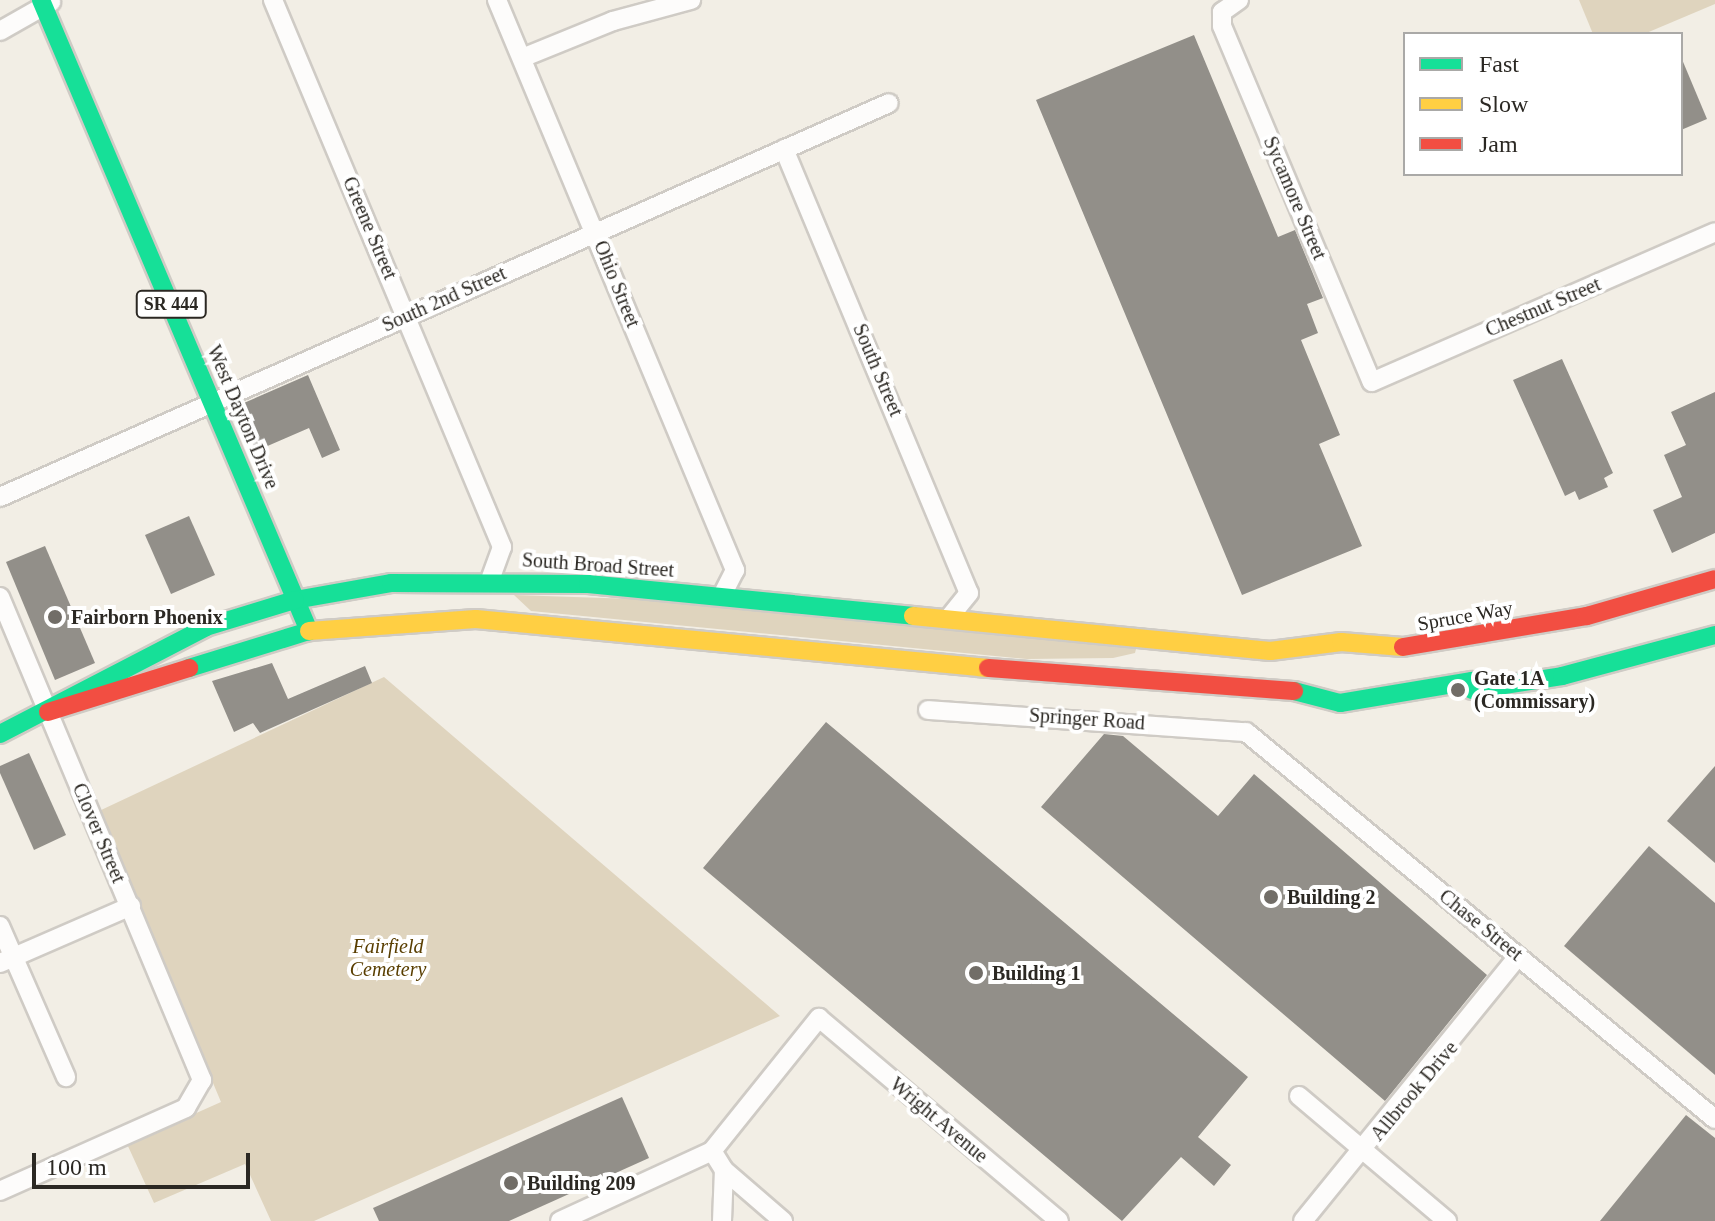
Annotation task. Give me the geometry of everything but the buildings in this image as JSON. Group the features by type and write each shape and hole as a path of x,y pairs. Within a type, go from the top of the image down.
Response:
{"street":[{"name":"Greene Street","path":"273,0 502,547 490,580"},
{"name":"Ohio Street","path":"497,0 735,570 721,597"},
{"path":"522,58 613,21 691,0"},
{"name":"Sycamore Street","path":"1239,0 1222,12 1372,382"},
{"path":"0,31 46,3"},
{"name":"West Dayton Drive","path":"46,3 309,631"},
{"name":"South 2nd Street","path":"0,497 889,103"},
{"name":"South Street","path":"784,149 969,593 948,619"},
{"name":"Chestnut Street","path":"1372,382 1715,232"},
{"name":"Spruce Way","path":"1169,639 1270,651 1341,642 1412,648 1587,616 1715,579"},
{"name":"South Broad Street","path":"0,734 48,712 206,627 295,600 411,582 490,580 721,597 1169,639"},
{"path":"350,628 411,582"},
{"name":"Clover Street","path":"0,597 200,1068 202,1089 186,1108 0,1191"},
{"name":"South Broad Street","path":"48,712 309,631 476,619 1163,685 1268,684 1340,703 1413,691 1488,687 1562,676 1715,635"},
{"name":"Springer Road","path":"928,710 1246,732"},
{"name":"Chase Street","path":"1246,732 1715,1119"},
{"path":"7,960 131,906"},
{"path":"0,926 7,960 66,1077"},
{"name":"Allbrook Drive","path":"1303,1221 1364,1150 1518,956"},
{"name":"Wright Avenue","path":"712,1151 819,1018 1059,1221"},
{"path":"1299,1096 1447,1221"},
{"path":"560,1221 712,1151 724,1170 783,1221"},
{"path":"722,1221 724,1170"}],"green space":[{"path":"1579,0 1715,0 1715,4 1649,32 1592,32"},
{"path":"514,595 634,599 1137,645 1135,653 1113,658 1027,659 531,611"},
{"name":"Fairfield Cemetery","path":"384,677 780,1016 314,1221 271,1221 245,1164 154,1203 127,1144 221,1102 99,811"}],"traffic: fast":[{"path":"41,0 309,631 189,668"},
{"path":"295,600 391,583 588,584 913,616"},
{"path":"0,734 206,627 295,600"},
{"path":"1472,690 1562,676 1715,635"},
{"path":"1294,691 1340,703 1472,681 1488,687"}],"traffic: slow":[{"path":"913,616 1270,651 1341,642 1403,647"},
{"path":"309,631 476,619 988,668"}],"traffic: jam":[{"path":"1403,647 1587,616 1715,579"},
{"path":"48,712 189,668"},
{"path":"988,668 1294,691"}],"place":[{"name":"Fairborn Phoenix","path":"55,617"},
{"name":"Gate 1A (Commissary)","path":"1458,690"},
{"name":"Building 2","path":"1271,897"},
{"name":"Building 1","path":"976,973"},
{"name":"Building 209","path":"511,1183"}]}
